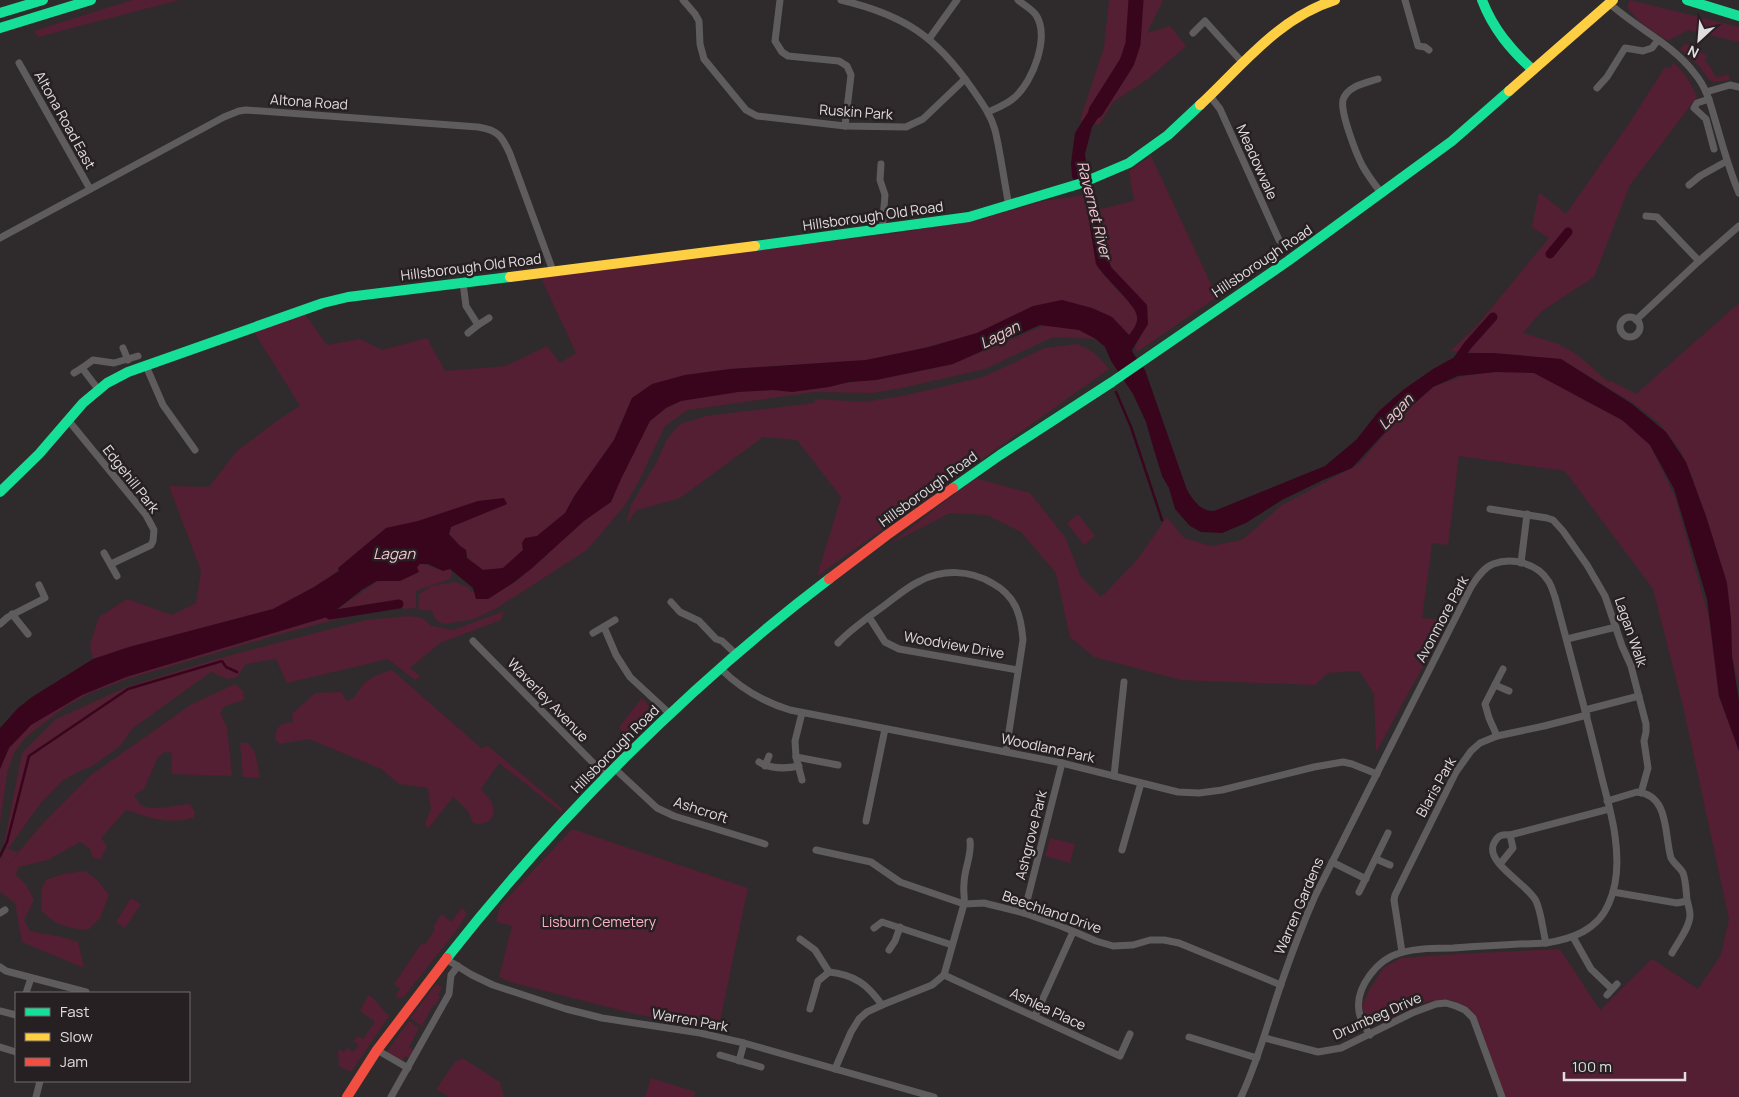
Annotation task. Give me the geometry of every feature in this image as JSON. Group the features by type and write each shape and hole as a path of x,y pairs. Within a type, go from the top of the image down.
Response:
{"main road":[{"path":"0,13 43,0"},
{"path":"0,28 91,0"},
{"name":"Hillsborough Old Road","path":"146,366 304,310 348,297 882,230 969,217 1009,206 1099,177 1129,163 1168,135 1210,96 1242,62 1292,20 1316,6 1335,0"},
{"path":"1482,0 1487,16 1495,30 1533,70"},
{"path":"1687,0 1739,16"},
{"path":"1692,0 1739,11"},
{"name":"Hillsborough Road","path":"347,1097 405,1011 494,899 606,776 670,714 737,655 812,592 887,535 1000,455 1102,389 1288,261 1382,194 1452,141 1611,2"},
{"path":"0,492 33,460 98,389 115,378 146,366"}],"street":[{"name":"Ruskin Park","path":"683,0 700,21 700,44 704,59 746,110 757,116 845,126 906,127 923,119 965,79"},
{"path":"780,0 775,41 782,52 788,56 839,61 848,66 851,75 845,126"},
{"path":"841,0 870,3 898,18 929,39 949,57 988,112 995,129 1009,206"},
{"path":"929,39 957,0"},
{"path":"988,112 1008,103 1017,96 1025,86 1036,64 1042,38 1040,25 1035,14 1018,0"},
{"path":"1405,0 1417,49 1425,47 1429,50"},
{"path":"1611,2 1620,13 1685,62 1695,74 1707,96 1739,193"},
{"path":"1193,33 1205,21 1242,62"},
{"path":"1598,88 1625,48 1643,50 1652,48 1658,40"},
{"name":"Altona Road East","path":"19,63 90,189"},
{"path":"1378,79 1352,88 1343,99 1343,114 1362,164 1372,182 1382,194"},
{"path":"1714,149 1706,119 1694,108 1697,103 1707,96 1730,86 1739,87"},
{"name":"Meadowvale","path":"1210,96 1220,109 1279,240"},
{"name":"Altona Road","path":"0,238 224,116 239,111 478,126 494,131 502,137 505,143 553,271"},
{"path":"1689,185 1700,176 1727,161"},
{"path":"881,164 880,180 886,196 882,230"},
{"path":"1646,216 1657,218 1699,261"},
{"path":"1636,320 1739,226"},
{"path":"463,283 466,306 478,326"},
{"path":"468,333 489,318"},
{"path":"123,348 128,360"},
{"path":"74,374 94,360 114,363 138,356"},
{"path":"146,366 163,405 195,450"},
{"path":"82,368 98,389"},
{"name":"Edgehill Park","path":"68,420 139,506 154,530 154,541 151,545 111,564"},
{"name":"Lagan Walk","path":"1490,509 1553,520 1563,531 1596,579 1611,610 1631,666 1646,724 1644,741 1648,768 1641,792"},
{"path":"1521,563 1527,514"},
{"path":"104,553 117,576"},
{"name":"Avonmore Park","path":"1370,1035 1361,1019 1359,998 1373,971 1382,961 1402,952 1422,949 1546,943 1573,937 1588,930 1604,914 1613,892 1616,872 1615,836 1586,712 1555,597 1549,582 1541,572 1531,566 1510,561 1492,564 1476,580 1398,733"},
{"path":"838,643 851,630 918,581 933,576 950,572 965,573 987,580 1003,589 1017,610 1022,624 1023,640 1006,751"},
{"path":"0,624 12,614 45,598 39,585"},
{"path":"671,602 680,612 699,621 716,639 722,641 737,655"},
{"path":"12,614 28,634"},
{"name":"Woodview Drive","path":"868,617 885,642 899,649 1018,670"},
{"path":"593,634 615,620"},
{"path":"604,627 616,655 630,677 670,714"},
{"path":"1566,640 1616,627"},
{"name":"Waverley Avenue","path":"473,640 606,776"},
{"name":"Woodland Park","path":"722,668 737,682 766,701 802,713 1006,751 1178,792 1199,793 1222,790 1314,767 1343,762 1376,774"},
{"path":"1497,736 1485,704 1503,669"},
{"path":"1114,776 1124,682"},
{"path":"1495,685 1509,691"},
{"path":"1586,712 1639,696"},
{"name":"Blaris Park","path":"1402,952 1394,900 1396,891 1456,772 1471,751 1480,742 1497,736 1544,726 1586,712"},
{"path":"802,713 794,741 802,780"},
{"path":"866,822 885,729"},
{"name":"Warren Gardens","path":"1241,1097 1257,1058 1301,928 1332,862 1398,733"},
{"path":"768,756 762,764 788,768 799,766"},
{"path":"796,757 838,765"},
{"name":"Ashgrove Park","path":"1024,913 1062,763"},
{"name":"Ashcroft","path":"614,768 657,808 674,816 765,844"},
{"path":"1122,850 1141,783"},
{"path":"1607,801 1641,792 1656,801 1661,809 1667,828 1672,861 1683,874 1690,915 1687,925 1672,953"},
{"path":"1546,943 1536,900 1494,857 1492,851 1493,844 1502,834 1510,835 1609,809"},
{"path":"1359,892 1388,833"},
{"path":"1500,864 1514,848 1510,835"},
{"path":"835,1069 851,1032 859,1019 867,1012 932,985 944,975 964,904 964,884 971,851 970,841"},
{"name":"Beechland Drive","path":"816,850 871,862 900,882 964,904 984,903 1024,913 1113,946 1133,945 1150,940 1179,943 1281,985"},
{"path":"1376,858 1390,865"},
{"path":"1332,862 1366,879"},
{"path":"1613,892 1677,903 1687,901"},
{"path":"874,928 882,922 952,945"},
{"path":"889,950 895,941 900,927"},
{"path":"1035,1016 1073,932"},
{"path":"1573,937 1591,969 1612,989"},
{"path":"800,939 815,950 830,972"},
{"name":"Warren Park","path":"446,959 493,985 566,1009 602,1018 744,1043 934,1097"},
{"path":"0,966 6,971 86,992"},
{"path":"391,1097 449,994 451,976 458,966"},
{"path":"810,1009 818,981 830,972 853,977 872,990 882,1005"},
{"name":"Ashlea Place","path":"944,975 1120,1056 1130,1034"},
{"path":"26,992 31,978"},
{"name":"Drumbeg Drive","path":"1264,1038 1318,1052 1341,1048 1412,1013 1436,1004 1446,1003 1465,1010 1473,1018 1502,1097"},
{"path":"0,1011 15,1015"},
{"path":"1189,1037 1257,1058"},
{"path":"739,1061 744,1043"},
{"path":"0,1048 15,1052"},
{"path":"378,1050 408,1068"},
{"path":"720,1055 761,1067"},
{"path":"36,1097 40,1082"}],"green space":[{"path":"132,0 179,0 38,37 34,31"},
{"path":"1109,0 1163,0 1147,33 1170,26 1186,46 1148,79 1113,102 1099,125 1080,120 1104,47"},
{"path":"1630,0 1739,27 1739,42 1689,30 1666,40 1635,17 1627,7"},
{"path":"1685,44 1702,47 1701,53 1708,56 1704,60 1716,77 1729,75 1729,80 1716,82 1709,80 1701,68 1680,49"},
{"path":"1673,63 1688,79 1697,97 1630,185 1594,277 1542,311 1523,333 1558,344 1578,355 1608,382 1611,381 1636,394 1739,303 1739,686 1732,656 1731,619 1726,579 1693,479 1680,450 1659,423 1633,403 1561,359 1450,351 1474,329 1549,238 1532,227 1539,192 1566,214 1630,122 1665,67 1672,68"},
{"path":"1151,156 1217,297 1137,352 1135,346 1148,324 1147,306 1111,267 1106,252 1100,209 1134,201 1129,171"},
{"path":"1085,195 1096,264 1134,308 1138,318 1134,329 1129,335 1112,317 1092,308 1033,306 977,333 912,351 866,360 730,369 685,375 653,384 632,398 614,440 575,495 565,513 537,536 522,543 523,550 503,568 483,570 467,557 466,550 449,534 451,527 418,521 406,524 314,587 273,609 129,647 93,659 90,645 99,617 127,599 172,615 196,603 201,571 169,486 209,487 236,452 300,406 254,332 304,313 327,345 360,339 382,350 427,338 445,371 506,366 547,346 560,363 576,353 540,276 897,233 980,219 1044,201"},
{"path":"1050,323 1078,330 1096,339 1053,337 985,369 902,388 873,393 814,392 688,410 665,426 638,483 625,505 587,550 497,608 474,619 444,624 436,620 432,611 418,609 419,594 432,586 456,582 470,588 470,591 493,594 515,582 545,557 651,418 672,403 702,395 744,390 814,389 885,378 950,365"},
{"path":"1076,344 1086,348 1102,360 1109,369 817,576 841,497 797,440 763,437 680,498 637,510 626,524 631,505 656,463 667,439 680,424 706,416 814,403 815,399 865,402 907,395 983,377 1045,348"},
{"path":"1493,372 1536,372 1626,422 1650,445 1675,497 1709,618 1719,697 1739,751 1739,1097 1506,1097 1497,1078 1480,1025 1468,1007 1450,1000 1428,1001 1381,1022 1372,1023 1365,1019 1362,1006 1368,992 1383,968 1401,958 1560,949 1600,1010 1652,959 1698,989 1721,955 1729,919 1683,706 1653,589 1565,471 1459,456 1448,545 1432,543 1422,618 1448,621 1376,752 1374,694 1362,675 1357,671 1328,673 1315,685 1181,680 1094,657 1070,637 1056,573 1021,532 987,515 950,513 890,544 975,478 1030,493 1065,537 1081,577 1101,597 1137,560 1167,517 1184,538 1211,546 1242,540 1282,505 1359,464 1404,412 1435,386 1464,376"},
{"path":"1078,514 1095,536 1084,545 1067,523"},
{"path":"419,563 438,569 450,569 452,573 450,579 416,591 416,608 403,609 399,600 357,606 345,617 124,680 88,694 65,707 26,737 14,753 7,773 0,823 0,769 9,748 32,724 60,706 98,687 142,672 327,617 376,582 392,580"},
{"path":"504,611 501,620 440,643 410,668 420,676 415,680 388,659 287,683 276,659 246,664 237,677 227,679 211,672 133,728 120,746 91,767 62,781 40,804 10,846 6,848 18,852 7,866 44,822 91,775 192,704 235,684 243,691 244,700 225,706 220,713 227,727 232,776 172,774 172,753 165,752 158,757 144,789 134,795 140,804 151,808 190,804 195,812 194,817 185,820 168,821 126,810 101,838 107,846 101,859 93,858 90,849 80,842 48,860 18,867 16,875 26,885 34,900 24,920 30,931 78,942 84,968 22,942 15,903 0,892 0,860 5,850 3,850 22,753 56,719 127,687 220,658 346,625 367,620 408,616 422,618 432,626 453,630"},
{"path":"392,670 481,748 488,746 562,808 561,812 499,763 481,789 493,806 494,814 492,818 485,823 473,823 468,811 453,797 428,829 425,823 431,809 428,788 399,784 381,769 309,739 279,744 275,739 276,731 281,724 293,722 292,714 315,693 341,692 347,701 354,698 369,680"},
{"path":"642,698 649,706 646,712 649,717 630,739 619,727"},
{"path":"240,743 248,743 255,752 260,778 243,777"},
{"name":"Lisburn Cemetery","path":"572,829 748,888 718,1030 635,1014 510,982 499,977 512,926 496,922 500,906"},
{"path":"1050,838 1075,844 1070,863 1045,856"},
{"path":"85,871 97,880 109,895 100,918 88,930 62,925 52,920 41,910 42,888 46,880 63,874"},
{"path":"131,898 141,904 125,928 116,922"},
{"path":"462,908 467,913 459,927 403,998 395,997 400,989 394,984 422,943 425,945 435,929 433,927 442,914 451,922"},
{"path":"436,984 442,987 438,995 440,997 435,1006 433,1005 423,1027 410,1018"},
{"path":"368,996 371,996 389,1016 351,1072 339,1066 338,1052 340,1049 344,1052 347,1048 353,1052 359,1045 354,1041 358,1036 363,1039 375,1022 360,1011"},
{"path":"409,1021 419,1028 409,1047 414,1050 410,1058 405,1056 402,1061 386,1053"},
{"path":"462,1058 500,1082 504,1097 449,1097 436,1089 455,1062"},
{"path":"651,1078 696,1092 694,1097 645,1097"}],"water":[{"name":"Lagan","path":"1102,90 1112,97 1092,127 1085,154 1100,214 1106,252 1111,267 1147,305 1148,324 1132,350 1145,370 1187,490 1198,505 1209,511 1214,511 1325,466 1356,440 1379,411 1403,390 1433,369 1462,353 1494,353 1561,359 1632,404 1666,432 1686,462 1706,516 1727,583 1731,619 1732,656 1739,701 1739,751 1719,696 1707,599 1674,489 1650,445 1622,420 1534,373 1496,372 1458,376 1433,387 1400,416 1352,468 1282,500 1246,523 1222,533 1201,532 1190,526 1175,509 1169,488 1162,476 1146,422 1133,394 1111,361 1105,347 1096,339 1079,330 1040,325 953,364 876,380 849,382 829,387 792,392 773,390 738,392 681,401 666,408 650,421 611,502 584,521 531,569 488,599 476,599 473,588 450,569 443,571 428,564 420,564 417,567 419,572 400,581 377,581 363,589 327,617 126,677 82,695 31,725 9,748 0,769 0,728 18,708 32,697 93,659 129,647 273,609 339,571 338,568 386,528 418,521 478,501 504,498 507,504 451,527 449,534 466,550 467,558 483,570 503,568 523,550 522,543 525,538 537,536 565,513 575,495 614,440 632,398 652,384 685,375 730,369 866,360 929,347 977,333 1033,306 1062,300 1092,308 1112,317 1129,335 1137,322 1136,312 1096,264 1085,196 1072,177 1071,163 1075,133"}],"waterway":[{"name":"Ravernet River","path":"1096,111 1127,62 1133,44 1136,0"},
{"path":"1550,254 1568,232"},
{"path":"1456,362 1468,345 1493,317"},
{"path":"1116,392 1131,427 1162,520"},
{"path":"330,615 399,604"},
{"path":"0,856 7,842 29,756 128,689 222,661 226,667 237,672"}],"traffic: fast":[{"path":"0,13 43,0"},
{"path":"0,28 91,0"},
{"path":"1482,0 1486,11 1503,38 1533,70"},
{"path":"1687,0 1739,16"},
{"path":"953,488 1288,261 1452,141 1509,91"},
{"path":"755,246 969,217 1082,183 1129,163 1168,135 1200,105"},
{"path":"0,492 39,454 83,403 107,383 128,372 323,303 348,297 510,277"},
{"path":"447,958 533,855 626,756 725,664 829,579"}],"traffic: slow":[{"path":"1200,105 1246,59 1278,31 1315,8 1335,0"},
{"path":"1509,91 1613,0"},
{"path":"510,277 755,246"}],"traffic: jam":[{"path":"829,579 953,488"},
{"path":"347,1097 377,1050 447,958"}]}
